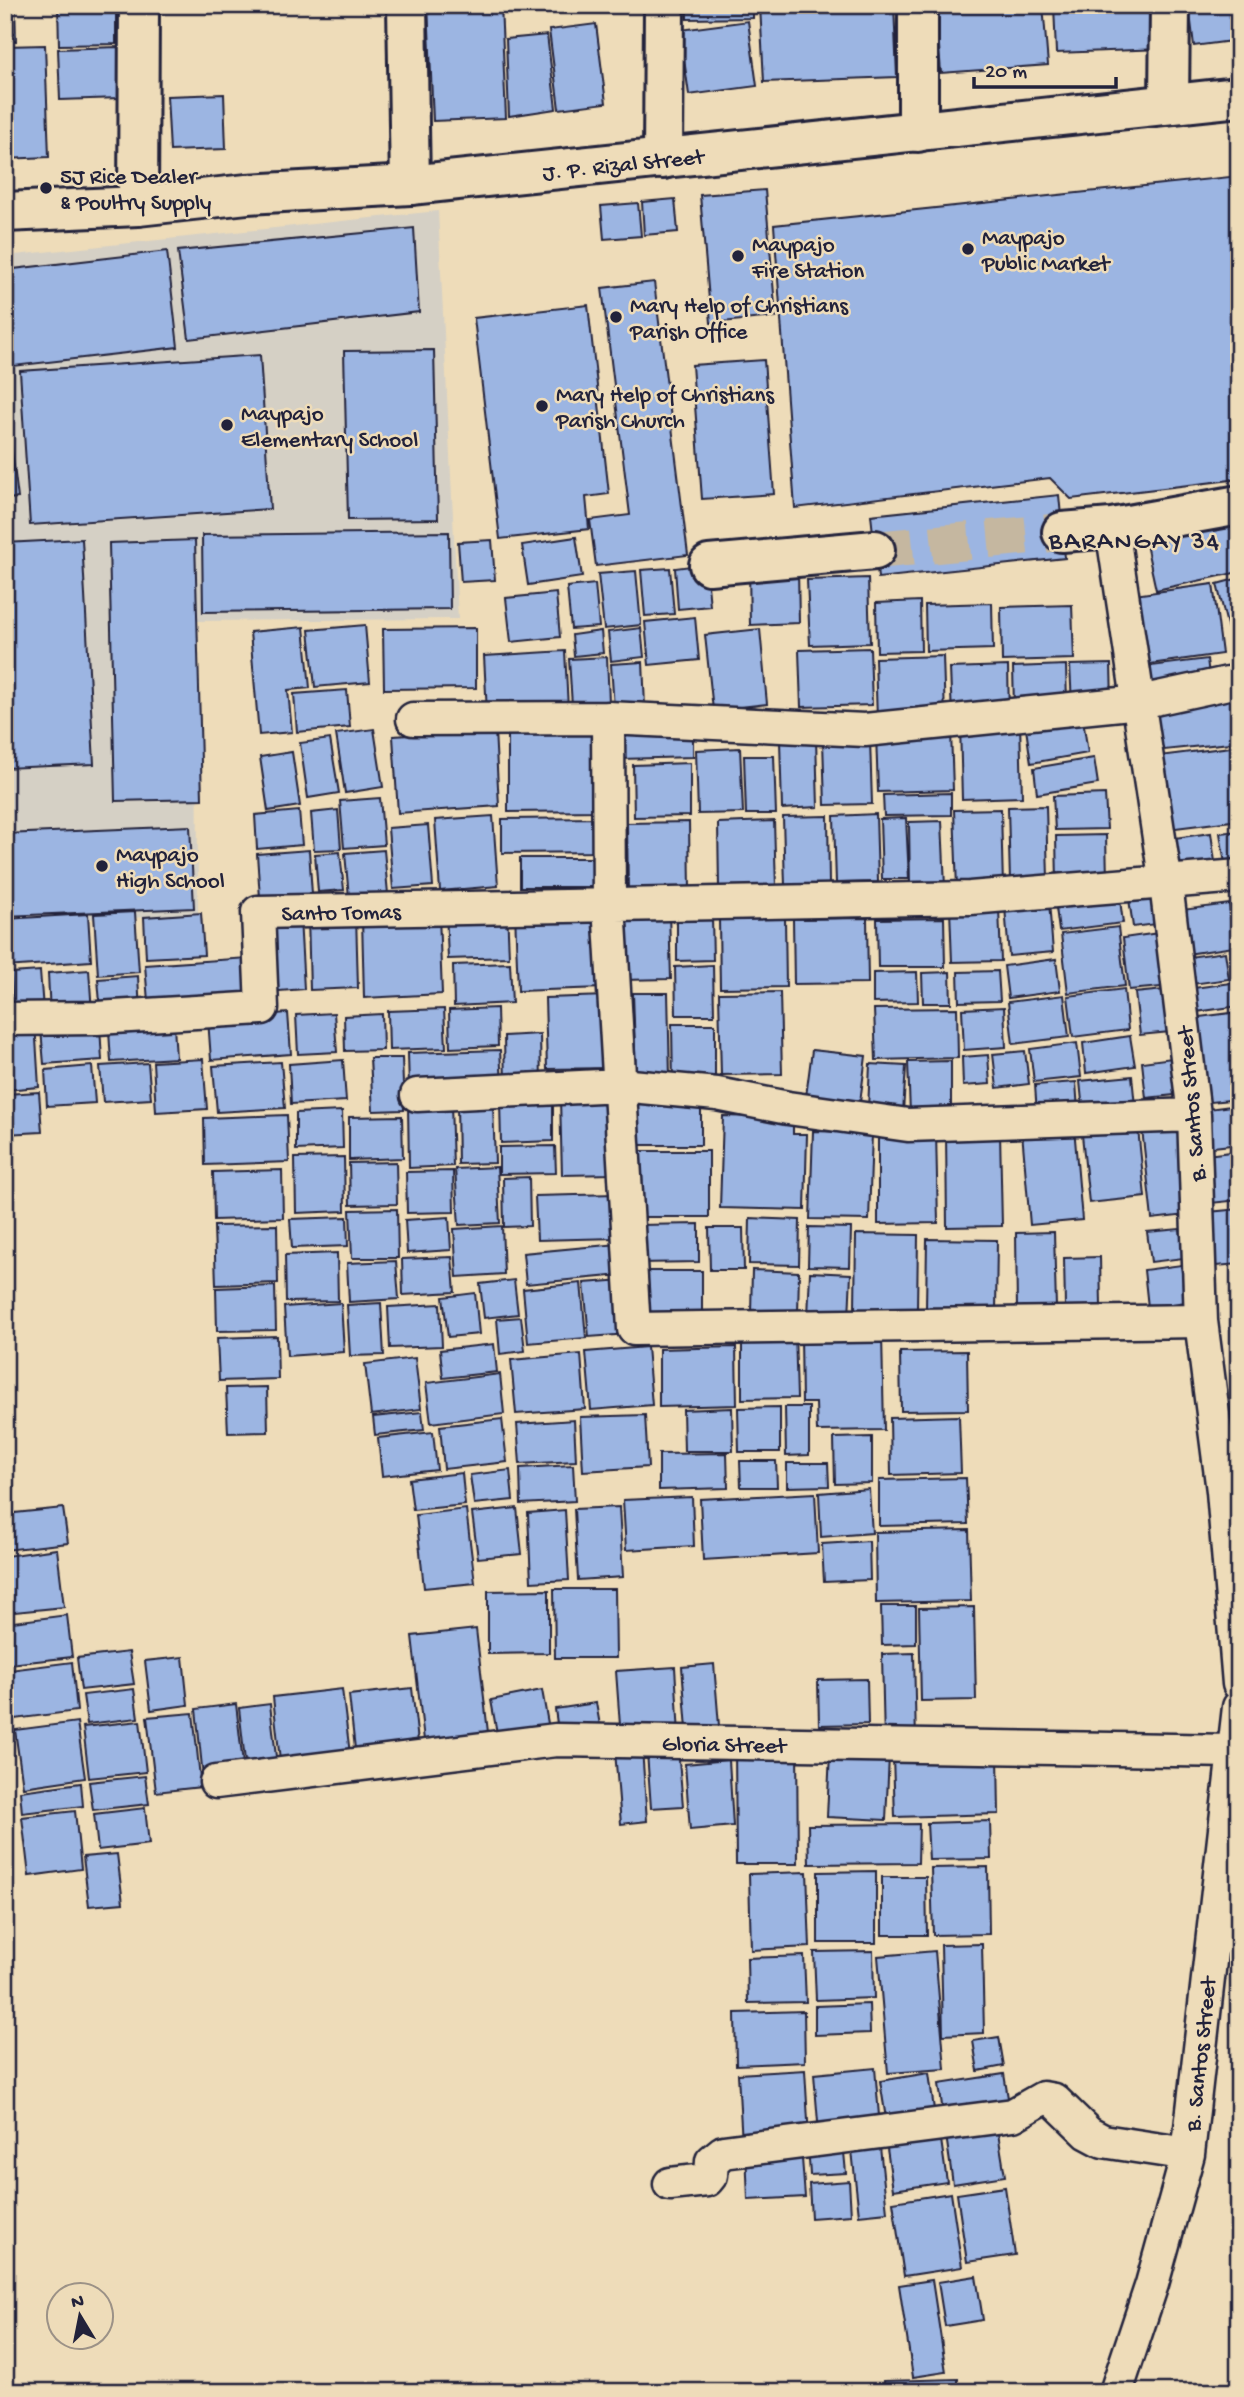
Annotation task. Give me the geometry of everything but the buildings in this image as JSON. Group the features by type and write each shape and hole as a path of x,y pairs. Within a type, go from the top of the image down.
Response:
{"street":[{"path":"138,206 139,5"},
{"path":"407,5 410,185"},
{"path":"663,159 664,5"},
{"path":"918,5 918,132"},
{"path":"1169,103 1170,5"},
{"name":"J. P. Rizal Street","path":"5,212 138,206 247,194 410,185 1239,97"},
{"path":"1062,532 1112,528 1239,505"},
{"name":"B. Santos Street","path":"1112,528 1166,884 1195,1115 1201,1321 1223,1490 1239,1684"},
{"path":"709,565 875,550"},
{"path":"413,719 608,718 865,730 1140,702 1228,683"},
{"path":"608,718 609,905 634,1328 1201,1321"},
{"path":"609,905 970,898 1239,876"},
{"name":"Santo Tomas","path":"5,1019 97,1018 262,1008 258,912 609,905"},
{"path":"417,1096 620,1085 717,1094 788,1108 908,1125 1195,1115"},
{"name":"B. Santos Street","path":"1116,2392 1153,2284 1188,2154 1239,1707"},
{"name":"Gloria Street","path":"216,1782 556,1740 1234,1751"},
{"path":"670,2184 707,2180 712,2161 723,2151 1013,2115 1042,2098 1054,2100 1088,2133 1103,2141 1188,2154"}],"shaded area":[{"name":"Maypajo Elementary School","path":"438,211 458,619 197,621 198,916 5,921 5,256"}],"tunnel":[{"path":"875,550 1062,532"}],"place":[{"name":"5J Rice Dealer & Poultry Supply","path":"46,188"},
{"name":"Maypajo Public Market","path":"968,249"},
{"name":"Maypajo Fire Station","path":"738,256"},
{"name":"Mary Help of Christians Parish Office","path":"616,317"},
{"name":"Mary Help of Christians Parish Church","path":"542,406"},
{"name":"Maypajo Elementary School","path":"227,425"},
{"name":"Maypajo High School","path":"102,866"}],"district":[{"name":"BARANGAY 34","path":"1135,539"}]}
